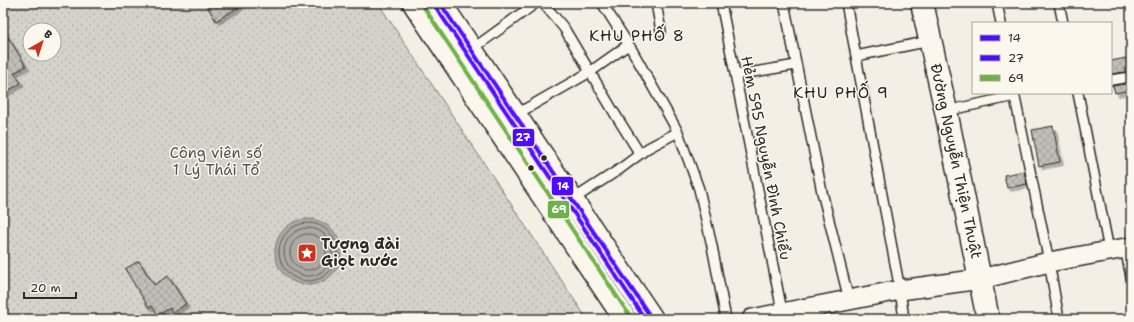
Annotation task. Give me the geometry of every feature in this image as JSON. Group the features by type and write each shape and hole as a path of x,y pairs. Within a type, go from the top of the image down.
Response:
{"main road":[{"path":"414,3 626,319"},
{"path":"440,3 652,319"},
{"name":"Đường Nguyễn Thiện Thuật","path":"922,3 946,111 988,319"}],"street":[{"path":"752,319 783,316 849,300 900,290 981,279 1049,262 1122,248"}],"lane":[{"path":"471,50 536,3"},
{"path":"543,3 564,28 640,154"},
{"path":"602,3 678,132 699,189 726,319"},
{"path":"656,3 661,31"},
{"name":"Hẻm 595 Nguyễn Ðình Chiểu","path":"721,3 783,316"},
{"path":"784,3 822,192 849,300"},
{"path":"846,3 900,290 904,319"},
{"path":"997,3 1001,22"},
{"path":"1059,3 1063,22"},
{"path":"856,56 930,41"},
{"path":"515,115 590,72 628,45"},
{"path":"736,75 796,65"},
{"path":"1112,80 1131,77"},
{"path":"946,111 1014,94 1049,262 1058,319"},
{"path":"1078,94 1131,277"},
{"path":"572,200 620,169 648,148 678,132"}],"green space":[{"name":"Công viên số 1 Lý Thái Tổ","path":"3,3 378,3 587,319 3,319"}],"water":[{"path":"308,219 321,222 331,229 338,239 341,252 338,265 331,275 321,282 308,285 295,282 285,275 278,265 275,252 278,239 285,229 295,222"}],"building":[{"path":"205,3 245,3 216,21"},
{"path":"3,29 22,60 22,62 26,66 14,73 21,83 3,94"},
{"path":"1131,57 1131,71 1112,74 1112,61"},
{"path":"1131,83 1131,90 1115,93 1113,86"},
{"path":"1053,126 1060,162 1039,166 1032,130"},
{"path":"1024,171 1027,184 1007,188 1004,175"},
{"path":"139,261 154,285 168,276 186,304 172,313 170,308 158,315 152,306 149,308 125,269"}],"transit line":[{"name":"69","path":"421,3 630,316"},
{"name":"14","path":"440,3 652,319"},
{"name":"27","path":"435,6 645,319"}],"place":[{"name":"Tượng đài Giọt nước","path":"307,253"}],"district":[{"name":"KHU PHỐ 8","path":"637,35"},
{"name":"KHU PHỐ 9","path":"841,92"}]}
